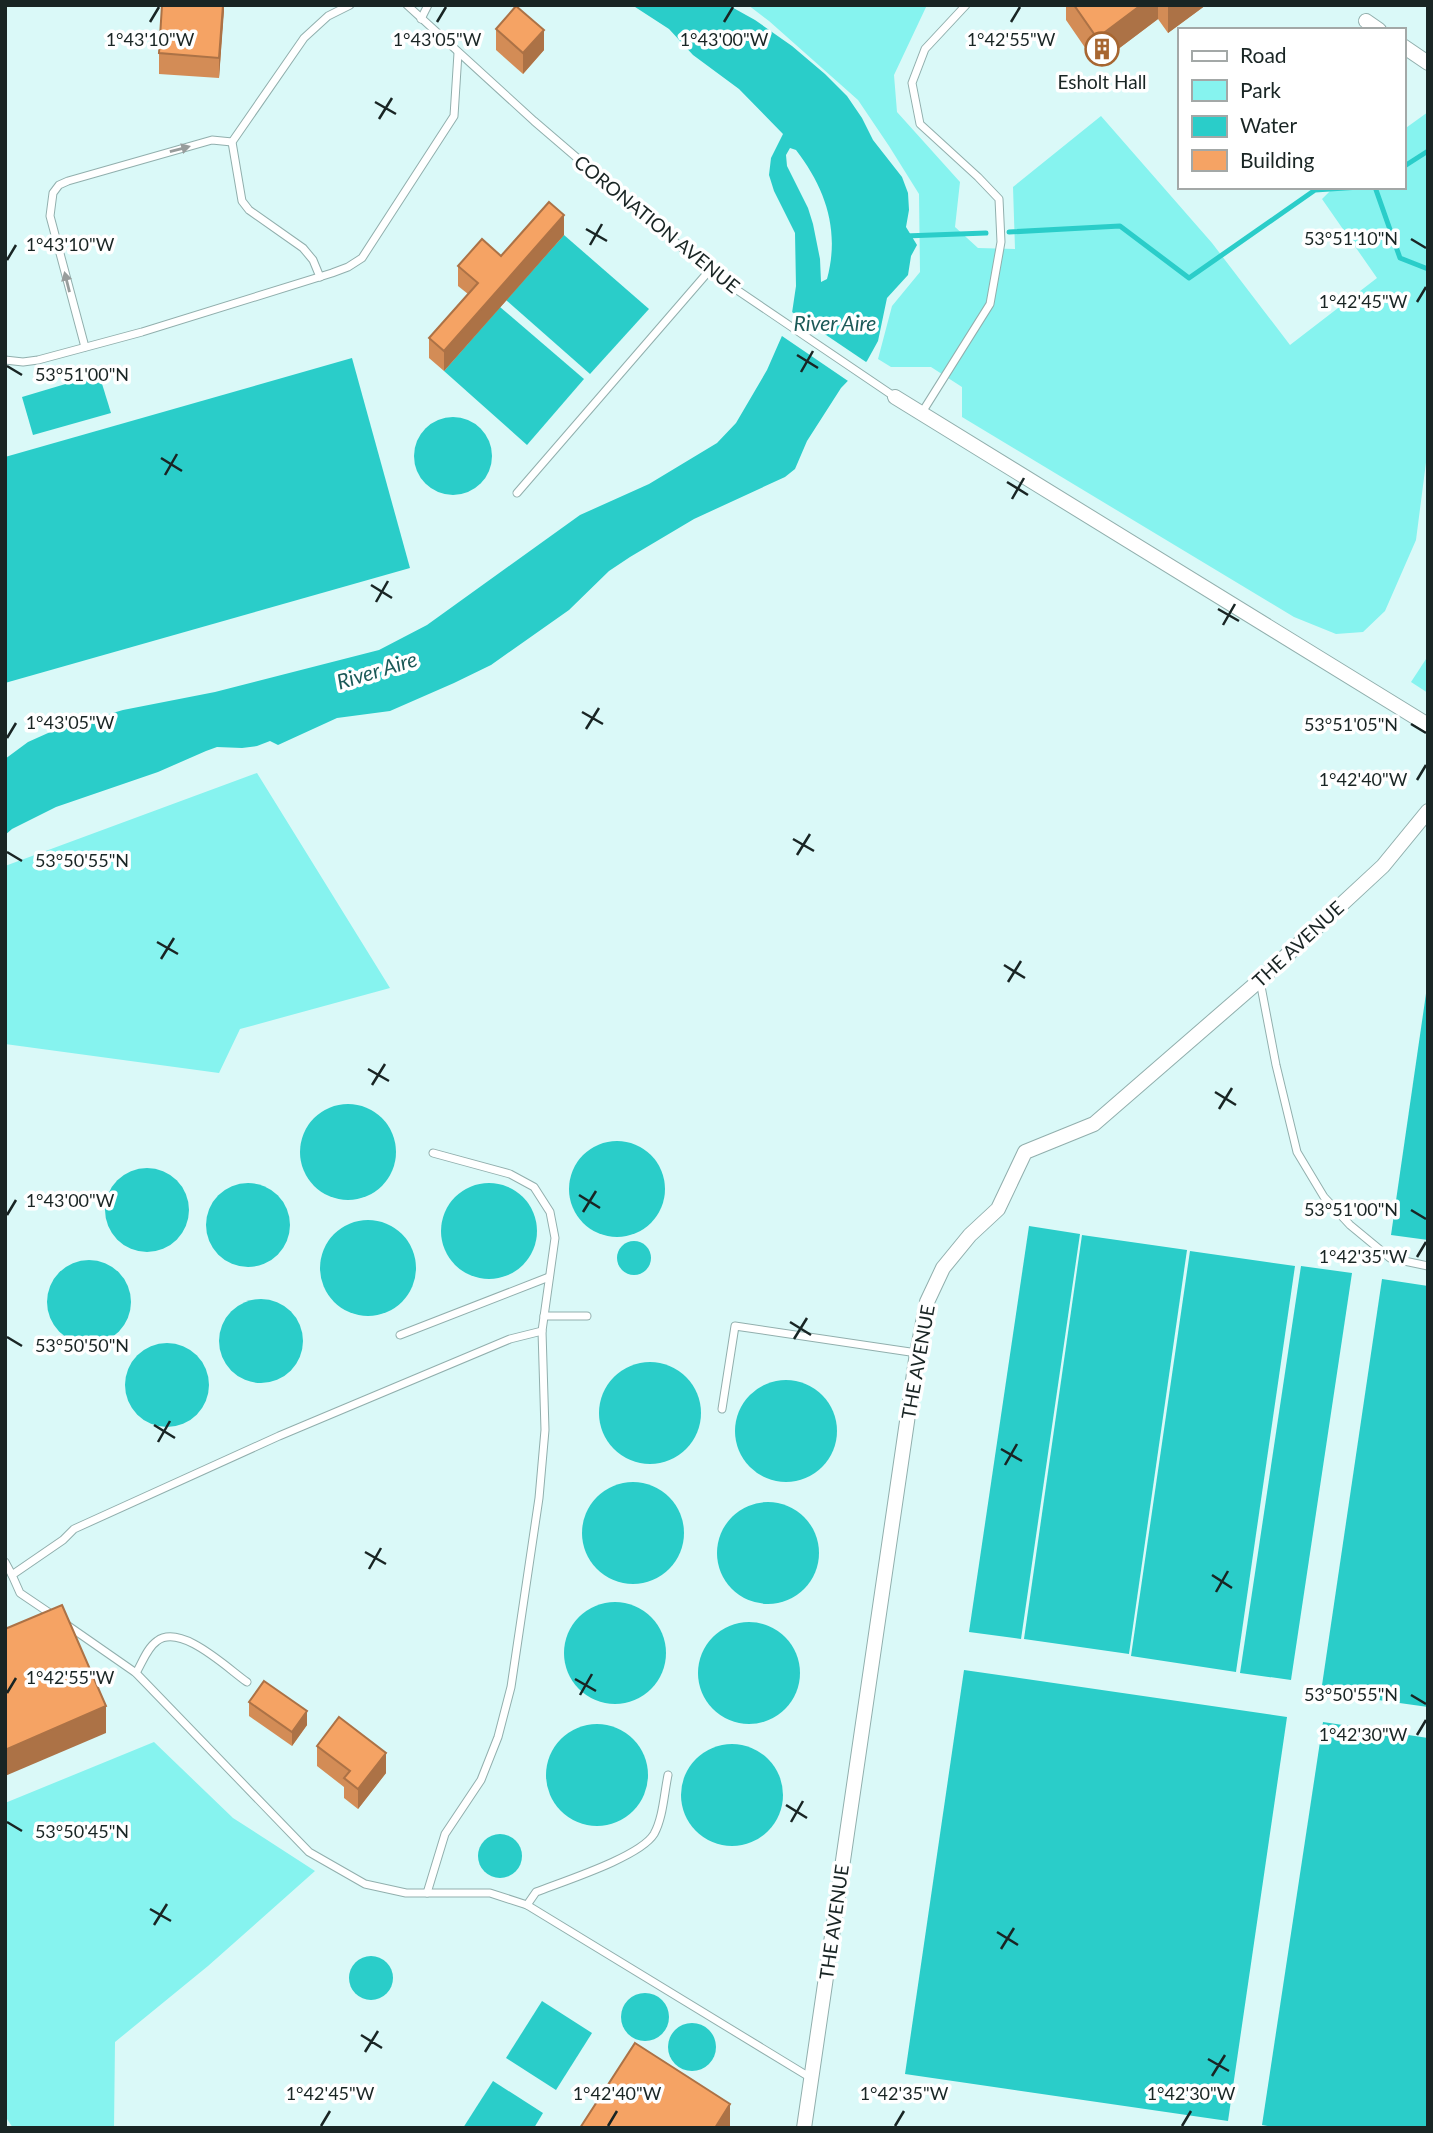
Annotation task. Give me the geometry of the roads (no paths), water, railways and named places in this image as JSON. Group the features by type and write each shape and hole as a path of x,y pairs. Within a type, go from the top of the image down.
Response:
{"street":[{"path":"1405,47 1428,63"},
{"name":"CORONATION AVENUE","path":"895,397 1428,726"},
{"name":"THE AVENUE","path":"804,2128 917,1353 928,1302 943,1268 970,1235 998,1209 1025,1152 1094,1124 1260,980 1383,866 1428,811"}],"lane":[{"path":"320,277 313,260 303,248 249,210 242,201 232,142 304,38 328,16 350,5"},
{"name":"CORONATION AVENUE","path":"407,5 458,53 709,271 895,397"},
{"path":"421,19 428,5"},
{"path":"920,414 990,304 1001,242 999,200 920,124 912,83 925,49 966,5"},
{"path":"5,360 23,362 85,348 348,268 362,258 454,117 458,53"},
{"path":"85,348 50,216 53,193 59,185 91,174 212,140 232,142"},
{"path":"517,494 709,271"},
{"path":"1260,980 1276,1065 1297,1152 1324,1197 1350,1225 1390,1258 1428,1266"},
{"path":"427,1893 445,1834 481,1780 498,1737 511,1687 539,1497 545,1430 542,1331 555,1238 550,1212 534,1187 510,1174 433,1153"},
{"path":"400,1335 550,1277"},
{"path":"544,1316 587,1316"},
{"path":"722,1409 735,1326 917,1353"},
{"path":"12,1575 63,1540 74,1529 106,1513 279,1436 510,1339 542,1331"},
{"path":"5,1562 20,1592 136,1673 309,1852 365,1884 406,1893 490,1893 527,1905 811,2078"},
{"path":"136,1673 158,1640 172,1635 187,1639 247,1682"},
{"path":"527,1905 536,1892 636,1852 653,1835 668,1776"}],"water":[{"name":"River Aire","path":"632,5 728,5 755,20 792,46 847,96 873,140 902,177 908,193 906,227 917,245 911,256 908,275 887,298 878,341 867,361 841,388 807,441 795,469 785,477 694,519 630,557 609,571 569,610 491,665 454,683 390,711 337,718 278,745 270,741 242,748 217,747 158,772 56,807 5,835 5,759 28,742 57,729 123,710 215,692 379,650 427,625 580,515 649,484 717,443 736,423 767,370 792,313 796,286 795,233 769,175 771,158 783,134 739,89 693,55 669,29","holes":["790,148 796,150 815,180 828,211 831,261 827,279 821,282 820,259 813,224 787,166 786,155"]},
{"path":"564,235 649,309 590,374 506,300"},
{"path":"500,307 584,379 527,445 444,371"},
{"path":"352,358 410,568 5,683 5,457"},
{"path":"99,374 111,413 33,435 22,397"},
{"path":"453,417 468,420 480,429 489,441 492,456 489,471 480,483 468,492 453,495 438,492 426,483 417,471 414,456 417,441 426,429 438,420"},
{"path":"1428,980 1428,1240 1391,1235"},
{"path":"348,1104 367,1107 382,1118 393,1133 396,1152 393,1171 382,1186 367,1197 348,1200 329,1197 314,1186 303,1171 300,1152 303,1133 314,1118 329,1107"},
{"path":"617,1141 636,1144 651,1155 662,1170 665,1189 662,1208 651,1223 636,1234 617,1237 598,1234 583,1223 572,1208 569,1189 572,1170 583,1155 598,1144"},
{"path":"147,1168 163,1171 177,1180 186,1194 189,1210 186,1226 177,1240 163,1249 147,1252 131,1249 117,1240 108,1226 105,1210 108,1194 117,1180 131,1171"},
{"path":"248,1183 264,1186 278,1195 287,1209 290,1225 287,1241 278,1255 264,1264 248,1267 232,1264 218,1255 209,1241 206,1225 209,1209 218,1195 232,1186"},
{"path":"489,1183 508,1186 523,1197 534,1212 537,1231 534,1250 523,1265 508,1276 489,1279 470,1276 455,1265 444,1250 441,1231 444,1212 455,1197 470,1186"},
{"path":"368,1220 387,1223 402,1234 413,1249 416,1268 413,1287 402,1302 387,1313 368,1316 349,1313 334,1302 323,1287 320,1268 323,1249 334,1234 349,1223"},
{"path":"1029,1226 1080,1234 1021,1639 969,1632"},
{"path":"1082,1235 1187,1250 1129,1654 1024,1639"},
{"path":"634,1241 646,1246 651,1258 646,1270 634,1275 622,1270 617,1258 622,1246"},
{"path":"1190,1251 1295,1266 1236,1672 1131,1656"},
{"path":"89,1260 105,1263 119,1272 128,1286 131,1302 128,1318 119,1332 105,1341 89,1344 73,1341 59,1332 50,1318 47,1302 50,1286 59,1272 73,1263"},
{"path":"1301,1266 1352,1273 1291,1680 1240,1673"},
{"path":"1382,1279 1428,1286 1428,1707 1321,1692"},
{"path":"261,1299 277,1302 291,1311 300,1325 303,1341 300,1357 291,1371 277,1380 261,1383 245,1380 231,1371 222,1357 219,1341 222,1325 231,1311 245,1302"},
{"path":"167,1343 183,1346 197,1355 206,1369 209,1385 206,1401 197,1415 183,1424 167,1427 151,1424 137,1415 128,1401 125,1385 128,1369 137,1355 151,1346"},
{"path":"650,1362 670,1366 686,1377 697,1393 701,1413 697,1433 686,1449 670,1460 650,1464 630,1460 614,1449 603,1433 599,1413 603,1393 614,1377 630,1366"},
{"path":"786,1380 806,1384 822,1395 833,1411 837,1431 833,1451 822,1467 806,1478 786,1482 766,1478 750,1467 739,1451 735,1431 739,1411 750,1395 766,1384"},
{"path":"633,1482 653,1486 669,1497 680,1513 684,1533 680,1553 669,1569 653,1580 633,1584 613,1580 597,1569 586,1553 582,1533 586,1513 597,1497 613,1486"},
{"path":"768,1502 788,1506 804,1517 815,1533 819,1553 815,1573 804,1589 788,1600 768,1604 748,1600 732,1589 721,1573 717,1553 721,1533 732,1517 748,1506"},
{"path":"615,1602 635,1606 651,1617 662,1633 666,1653 662,1673 651,1689 635,1700 615,1704 595,1700 579,1689 568,1673 564,1653 568,1633 579,1617 595,1606"},
{"path":"749,1622 769,1626 785,1637 796,1653 800,1673 796,1693 785,1709 769,1720 749,1724 729,1720 713,1709 702,1693 698,1673 702,1653 713,1637 729,1626"},
{"path":"964,1670 1287,1717 1228,2121 905,2074"},
{"path":"1323,1722 1428,1738 1428,2128 1279,2128 1262,2125"},
{"path":"597,1724 617,1728 633,1739 644,1755 648,1775 644,1795 633,1811 617,1822 597,1826 577,1822 561,1811 550,1795 546,1775 550,1755 561,1739 577,1728"},
{"path":"732,1744 752,1748 768,1759 779,1775 783,1795 779,1815 768,1831 752,1842 732,1846 712,1842 696,1831 685,1815 681,1795 685,1775 696,1759 712,1748"},
{"path":"500,1834 515,1841 522,1856 515,1871 500,1878 485,1871 478,1856 485,1841"},
{"path":"371,1956 380,1957 387,1962 392,1969 392,1987 387,1994 380,1999 371,2000 362,1999 355,1994 350,1987 349,1978 350,1969 355,1962 362,1957"},
{"path":"645,1993 662,2000 669,2017 662,2034 645,2041 628,2034 621,2017 628,2000"},
{"path":"542,2001 592,2033 556,2090 506,2058"},
{"path":"692,2023 709,2030 716,2047 709,2064 692,2071 675,2064 668,2047 675,2030"},
{"path":"493,2081 543,2113 534,2128 463,2128"}],"waterway":[{"path":"1405,166 1428,151"},
{"path":"1009,232 1120,226 1189,278 1315,190 1330,189"},
{"path":"1376,189 1400,258 1428,269"},
{"path":"905,236 986,233"}],"place":[{"name":"Esholt Hall","path":"1102,49"}]}
